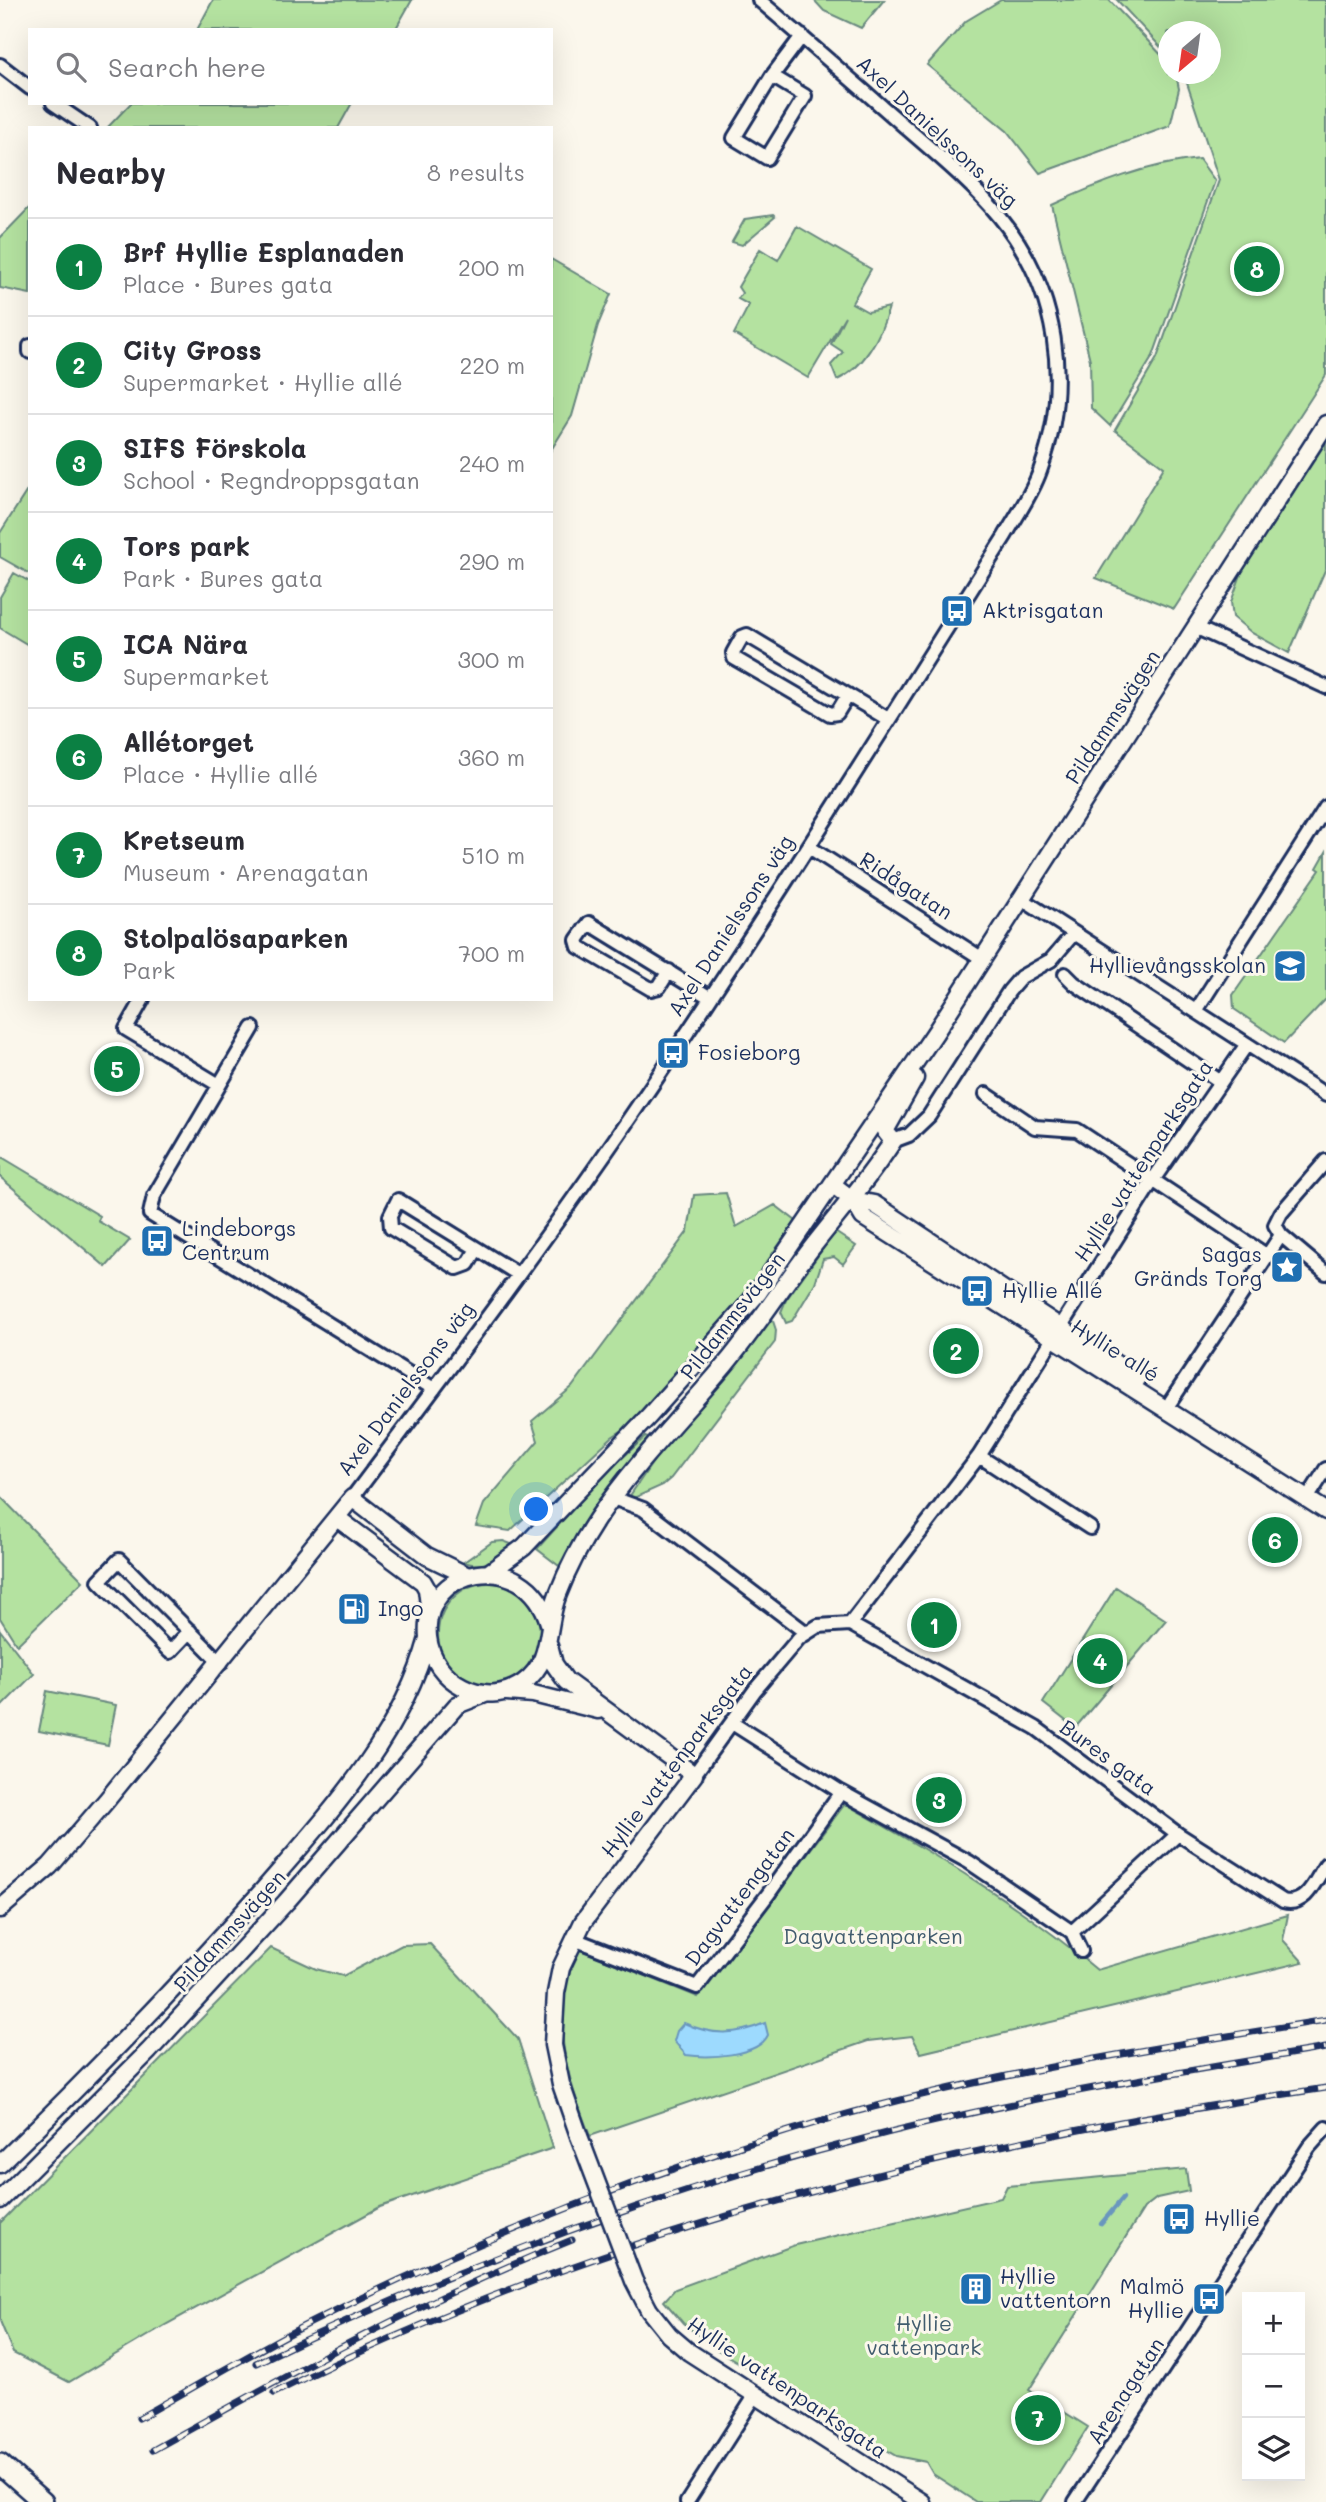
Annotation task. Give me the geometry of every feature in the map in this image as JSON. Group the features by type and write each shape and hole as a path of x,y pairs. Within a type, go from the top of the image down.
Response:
{"main road":[{"name":"Pildammsvägen","path":"490,1572 524,1547 707,1354 758,1293 934,1033 1326,424"},
{"name":"Pildammsvägen","path":"0,2200 149,2051 258,1934 450,1713 466,1699 520,1685 534,1674 544,1660 549,1644 549,1623 557,1596 575,1555 656,1441 734,1354 809,1252 853,1200 893,1141 885,1131 919,1070 934,1033"},
{"name":"Hyllie allé","path":"832,1184 853,1200 863,1217 1171,1401 1319,1496"},
{"name":"Hyllie allé","path":"1058,1332 1326,1511"},
{"name":"Axel Danielssons väg","path":"0,1909 50,1866 221,1663 352,1497"},
{"path":"352,1497 426,1556 468,1576"},
{"path":"337,1518 423,1582 427,1589 430,1616"},
{"name":"Pildammsvägen","path":"0,2164 149,2015 330,1813 375,1751 402,1703 422,1661 430,1616 438,1599 451,1585 468,1576 490,1572 504,1574 529,1587 538,1597 549,1623"},
{"name":"Pildammsvägen","path":"428,1637 432,1654 441,1670 454,1683 470,1691 496,1693"},
{"path":"549,1644 554,1664 566,1681 694,1775"},
{"path":"496,1693 533,1694 607,1712"},
{"name":"Hyllie vattenparksgata","path":"694,1775 594,1906 574,1940 562,1968 556,1993 553,2045 561,2084 649,2310 669,2335 689,2353 922,2502"},
{"path":"0,2464 43,2502"}],"street":[{"name":"Axel Danielssons väg","path":"352,1497 434,1389 631,1116 809,847 1033,488 1055,416 1059,384 1050,315 1031,262 998,215 964,180 759,0"},
{"path":"772,76 805,96 767,158 734,138 772,76 803,36"},
{"path":"0,65 28,86"},
{"path":"56,105 87,126"},
{"path":"1195,627 1326,687"},
{"path":"848,695 837,713 830,714 734,658 733,653 742,637 747,635 848,695 888,719"},
{"path":"1196,1011 1326,807"},
{"name":"Ridågatan","path":"809,847 981,958"},
{"path":"1020,898 1326,1095"},
{"path":"669,971 659,987 651,989 579,947 577,940 589,923 669,971 709,998"},
{"path":"893,1141 909,1135 929,1116 1021,977 1051,960 1074,933"},
{"path":"1065,974 1074,983 1221,1082"},
{"path":"142,1001 126,1029 217,1089"},
{"path":"253,1028 155,1196 150,1214 434,1389"},
{"name":"Hyllie vattenparksgata","path":"850,1624 979,1456 1153,1180 1247,1044"},
{"path":"986,1094 1035,1127 1077,1130 1266,1255"},
{"path":"1326,1161 1280,1213 1275,1225 1281,1235 1326,1273"},
{"path":"477,1249 468,1264 457,1268 391,1228 390,1216 398,1200 518,1274"},
{"path":"1171,1401 1281,1235"},
{"path":"979,1456 1090,1528"},
{"path":"1319,1496 1326,1469"},
{"path":"613,1498 643,1508 805,1632 829,1623 850,1624"},
{"path":"190,1631 170,1652 99,1581 119,1560 190,1631 221,1663"},
{"name":"Bures gata","path":"850,1624 1036,1728 1178,1834 1266,1891 1290,1903 1304,1899 1326,1864"},
{"name":"Hyllie vattenparksgata","path":"694,1775 755,1690 805,1632"},
{"path":"732,1723 841,1792 969,1862 1072,1932 1081,1951"},
{"name":"Dagvattengatan","path":"574,1940 697,1987 841,1792"},
{"path":"1072,1932 1178,1834"},
{"name":"Arenagatan","path":"1075,2502 1308,2147 1326,2128"},
{"path":"687,2502 755,2396"}],"green space":[{"path":"213,0 412,0 396,28 198,28"},
{"path":"814,0 884,0 861,28 824,11"},
{"path":"1001,0 1109,0 1158,51 1158,84 1178,84 1170,126 1040,173 1007,131 927,65 966,21"},
{"path":"1117,0 1326,0 1326,375 1174,609 1096,578 1164,467 1115,430 1157,358 1219,180 1187,84 1221,84 1221,21 1158,21 1158,44"},
{"path":"129,105 351,105 339,126 109,126"},
{"path":"1199,159 1215,181 1153,356 1110,426 1091,408 1090,360 1052,205 1124,176 1161,165"},
{"path":"28,209 28,294 0,288 0,238"},
{"path":"773,215 775,217 742,245 732,242 745,219"},
{"path":"797,226 871,269 852,303 868,312 889,307 870,350 855,368 837,380 831,365 843,352 831,344 845,316 808,378 734,334 749,305 738,299 742,293 738,287 760,249 778,260"},
{"path":"553,260 611,294 598,325 572,416 553,447"},
{"path":"1326,442 1326,568 1289,653 1252,633 1233,617 1231,602 1242,572"},
{"path":"28,489 28,573 0,557 0,533"},
{"path":"14,573 28,581 28,645 0,628 0,597"},
{"name":"Hyllievångsskolan","path":"1326,852 1326,999 1284,1043 1234,1009 1233,995 1320,870 1317,868"},
{"path":"0,1156 100,1216 98,1221 130,1240 106,1267 0,1177"},
{"path":"726,1193 736,1227 775,1205 796,1221 701,1353 650,1412 612,1437 510,1531 476,1526 484,1504 538,1441 532,1421 572,1387 688,1231 694,1195"},
{"path":"835,1232 856,1246 843,1264 834,1257 823,1259 815,1283 792,1321 786,1323 781,1312 786,1300"},
{"path":"772,1318 776,1330 775,1342 671,1478 663,1485 634,1498 629,1497 659,1453 727,1376"},
{"path":"645,1437 648,1438 583,1524 559,1566 537,1549 604,1475"},
{"path":"0,1496 83,1581 17,1645 0,1618"},
{"path":"503,1541 514,1545 491,1561 478,1564 464,1562 492,1542"},
{"path":"489,1583 509,1587 525,1598 536,1614 540,1634 536,1654 525,1670 509,1681 489,1685 469,1681 453,1670 442,1654 438,1634 442,1614 453,1598 469,1587"},
{"path":"1116,1587 1166,1620 1075,1728 1043,1703"},
{"path":"0,1630 34,1674 0,1708"},
{"path":"47,1691 116,1705 108,1745 39,1731"},
{"name":"Dagvattenparken","path":"845,1804 911,1841 1007,1901 1097,1970 1288,1915 1283,1940 1303,1962 921,2053 912,2036 868,2041 590,2136 573,2089 563,2044 564,1997 579,1949 698,1997"},
{"path":"430,1944 518,2039 553,2148 380,2207 167,2324 69,2382 13,2353 0,2321 0,2223 271,1948 316,1969 343,1976 402,1945"},
{"name":"Hyllie vattenpark","path":"1186,2169 1189,2191 1157,2198 1144,2208 1029,2390 1088,2427 1041,2502 976,2502 933,2474 926,2462 896,2456 716,2349 683,2323 664,2301 675,2289 795,2245 1001,2198 1007,2186"}],"water":[{"path":"684,2023 715,2032 734,2032 765,2023 768,2035 754,2048 743,2052 719,2056 686,2055 674,2041 677,2031"}],"waterway":[{"path":"1101,2224 1123,2198"}],"railway":[{"path":"139,2418 271,2343 378,2290 504,2234 697,2160 829,2119 952,2088 1076,2062 1326,2020"},
{"path":"256,2363 410,2293 567,2231 647,2203 808,2154 998,2107 1326,2048"},
{"path":"274,2393 399,2335 527,2283 656,2238 788,2198 920,2164 1055,2135 1326,2088"},
{"path":"153,2450 307,2365 411,2312 572,2240"}],"place":[{"name":"Stolpalösaparken","path":"1257,269"},
{"name":"Aktrisgatan","path":"957,611"},
{"name":"Hyllievångsskolan","path":"1290,966"},
{"name":"Fosieborg","path":"673,1053"},
{"name":"ICA Nära","path":"117,1069"},
{"name":"Lindeborgs Centrum","path":"157,1241"},
{"name":"Sagas Gränds Torg","path":"1287,1267"},
{"name":"Hyllie Allé","path":"977,1291"},
{"name":"City Gross","path":"956,1351"},
{"name":"Allétorget","path":"1275,1540"},
{"name":"Ingo","path":"354,1609"},
{"name":"Brf Hyllie Esplanaden","path":"934,1625"},
{"name":"Tors park","path":"1100,1661"},
{"name":"SIFS Förskola","path":"939,1800"},
{"name":"Hyllie","path":"1179,2219"},
{"name":"Hyllie vattentorn","path":"976,2289"},
{"name":"Malmö Hyllie","path":"1209,2299"},
{"name":"Kretseum","path":"1038,2418"}]}
